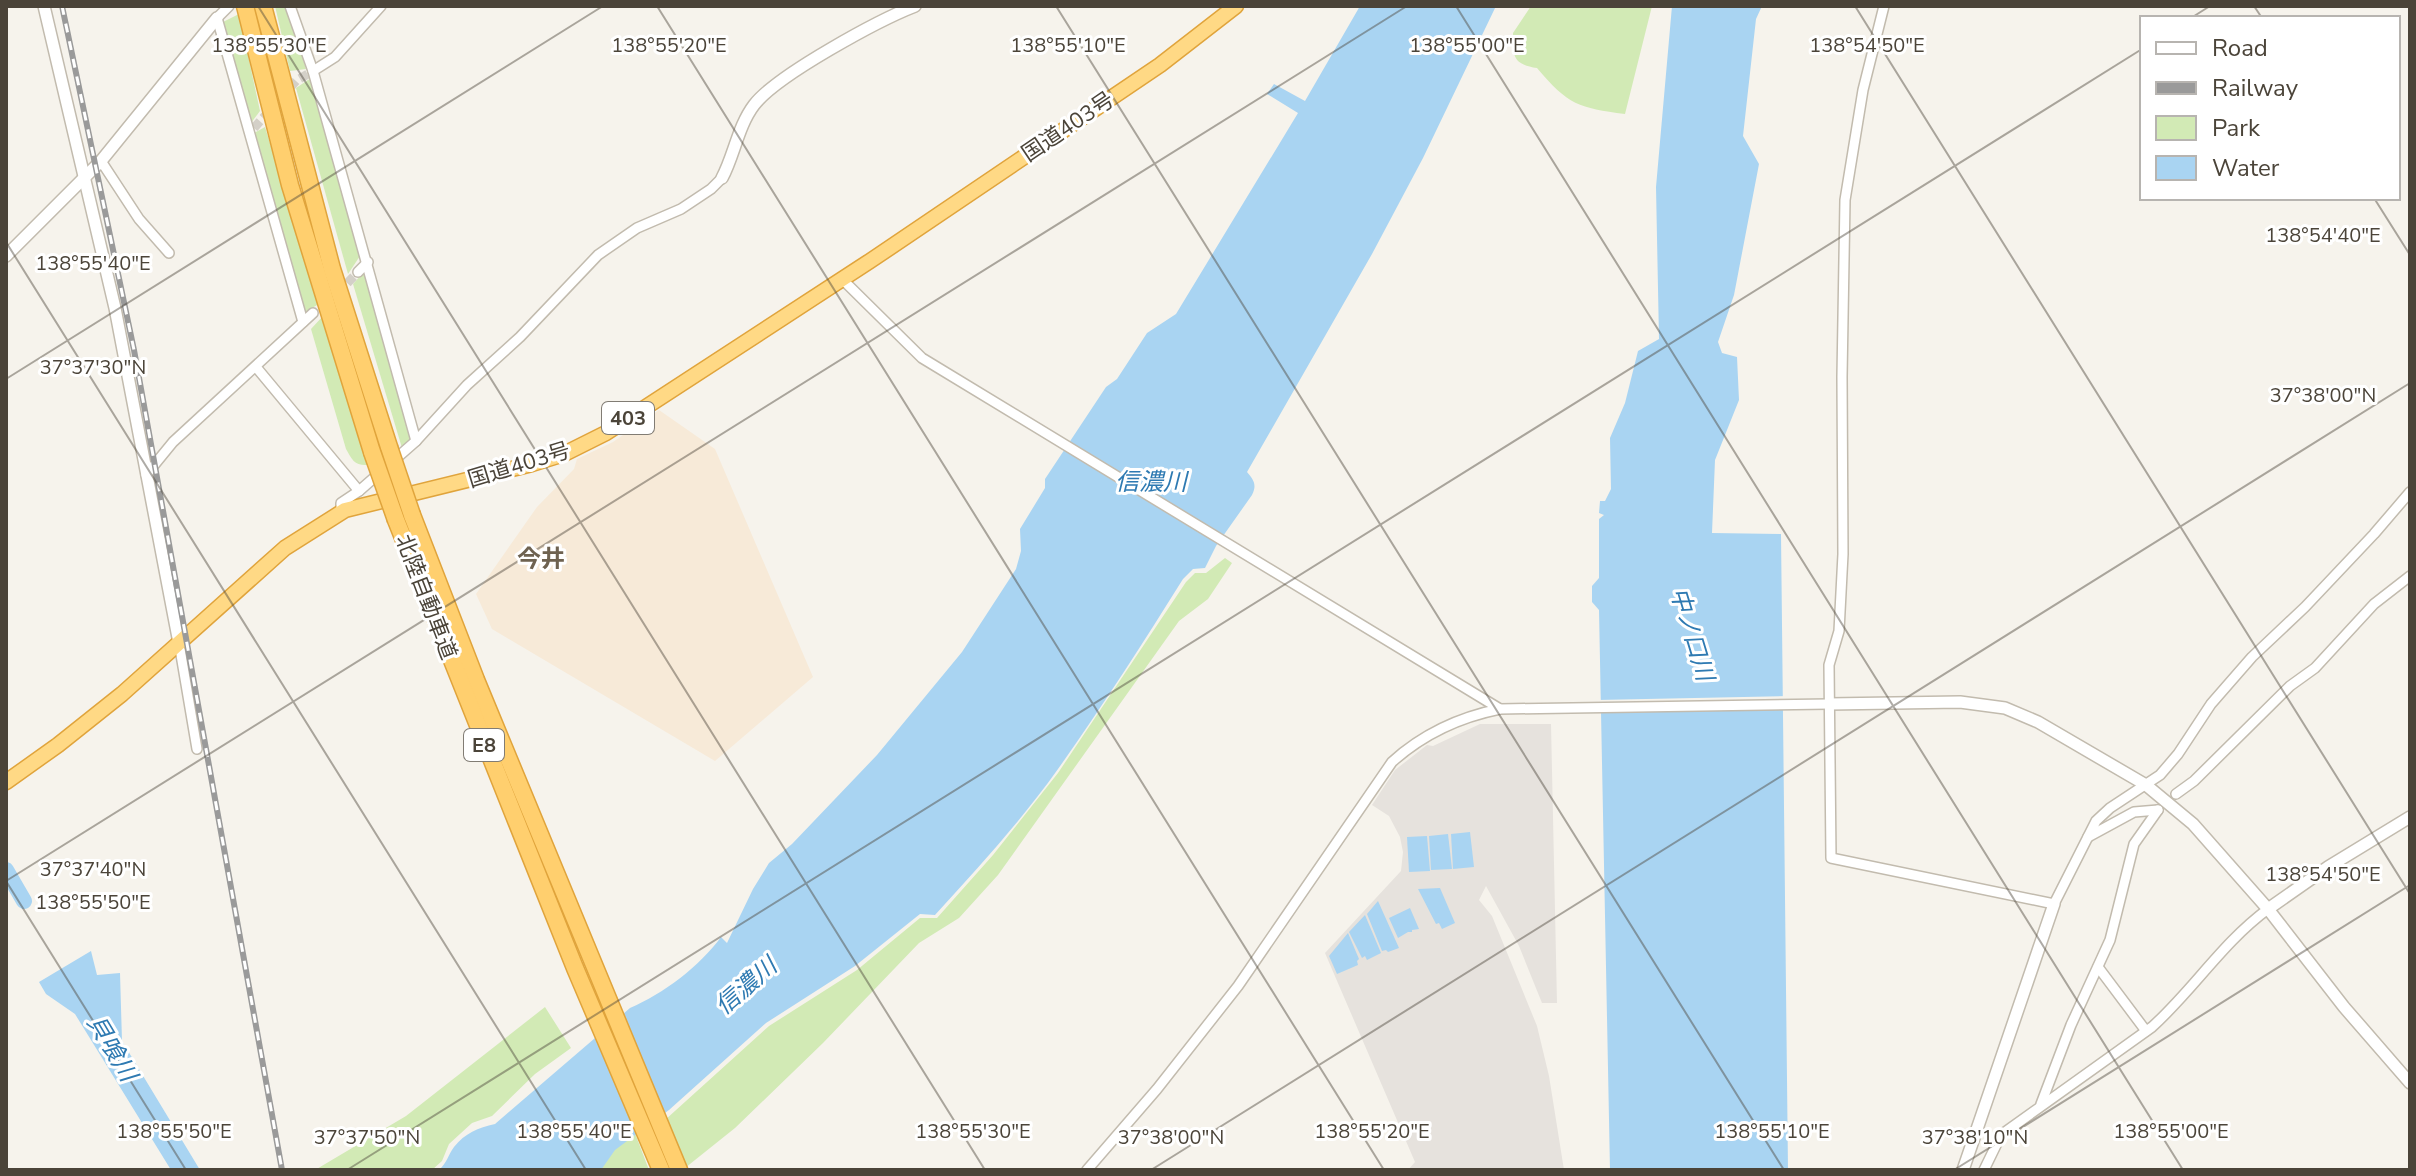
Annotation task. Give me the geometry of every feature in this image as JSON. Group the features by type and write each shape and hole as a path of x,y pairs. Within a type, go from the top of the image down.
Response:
{"highway":[{"name":"北陸自動車道","path":"245,6 294,200 381,450 412,515 487,706 679,1170"},
{"name":"北陸自動車道","path":"263,6 381,450 396,520 575,968 661,1170"},
{"name":"国道403号","path":"6,782 122,694 285,548 341,513 532,464 564,454 606,433 1160,65 1236,6"}],"street":[{"path":"44,6 115,308 197,749"},
{"path":"6,256 101,161 229,6"},
{"path":"290,6 313,71 416,441"},
{"path":"313,71 335,57 381,6"},
{"path":"341,513 341,503 416,441 467,385 520,337 598,255 637,228 681,209 711,189 722,178 755,103 789,76 853,37 915,6"},
{"path":"1884,6 1863,90 1845,200 1843,554 1839,631 1829,665 1831,858 2054,904"},
{"path":"217,18 303,322"},
{"path":"101,161 139,219 169,253"},
{"path":"358,272 368,262"},
{"path":"842,279 922,358 1500,709"},
{"path":"146,475 173,442 313,313"},
{"path":"256,367 359,491"},
{"path":"1963,1170 2054,904 2096,821 2160,775 2211,704 2252,657 2305,607 2410,492"},
{"path":"2176,794 2194,781 2290,686 2315,668 2374,604 2410,576"},
{"path":"1087,1170 1220,1010 1271,941 1392,762 1441,728 1500,709 1960,702 2005,708 2038,722 2146,785 2193,824 2268,909 2344,1007 2410,1083"},
{"path":"2041,1104 2071,1025 2110,940 2134,844 2158,810 2134,812 2085,839"},
{"path":"1984,1170 2001,1135 2146,1031 2170,1010 2241,929 2328,867 2409,819"},
{"path":"2098,967 2146,1031"}],"shaded area":[{"path":"659,410 715,449 813,677 715,761 492,629 476,594 537,507 574,469 577,459 613,442"},
{"path":"1480,724 1551,724 1557,1003 1542,1003 1519,946 1486,886 1479,900 1492,916 1537,1026 1549,1076 1564,1170 1408,1170 1415,1162 1325,953 1401,871 1403,852 1400,837 1389,816 1372,805 1395,770 1427,745 1433,746"}],"green space":[{"path":"275,6 287,6 306,69 290,71"},
{"path":"1531,6 1652,6 1625,114 1575,103 1557,90 1537,68 1518,61 1514,53 1513,33"},
{"path":"239,14 260,111 251,123 223,22"},
{"path":"311,78 360,256 348,274 296,88"},
{"path":"265,127 319,304 305,312 254,133"},
{"path":"362,274 368,275 411,440 402,448 353,284"},
{"path":"323,316 368,465 354,462 346,449 311,329"},
{"path":"1225,558 1232,563 1208,599 1179,621 998,875 959,918 919,943 823,1043 735,1128 685,1168 665,1120 769,1026 857,970 920,918 937,918 993,855 1058,773 1186,582 1195,573 1206,573"},
{"path":"545,1007 571,1048 535,1074 492,1116 472,1123 449,1144 442,1161 432,1170 315,1170 406,1116"},
{"path":"633,1128 649,1170 590,1170"}],"water":[{"name":"信濃川","path":"1360,6 1496,6 1423,158 1372,254 1247,472 1254,483 1252,495 1216,546 1205,568 1193,569 1183,579 1090,722 1029,807 935,915 920,914 855,966 766,1023 669,1110 615,1150 601,1170 439,1170 463,1138 477,1129 495,1124 630,1008 692,969 721,937 727,943 769,863 792,844 877,755 962,652 1016,569 1021,551 1020,529 1045,488 1045,479 1106,387 1117,379 1147,333 1176,314 1298,113 1267,94 1274,84 1305,101"},
{"name":"中ノ口川","path":"1672,6 1762,6 1756,19 1743,136 1759,164 1734,295 1718,342 1722,353 1737,357 1739,400 1715,460 1712,533 1781,534 1788,1170 1610,1170 1599,610 1592,602 1592,586 1599,578 1599,519 1604,515 1599,513 1600,501 1605,501 1611,489 1610,438 1625,403 1638,351 1659,339 1656,187"},
{"path":"1470,832 1474,867 1453,869 1451,834"},
{"path":"1448,834 1452,869 1431,870 1429,836"},
{"path":"1427,836 1430,871 1409,872 1407,837"},
{"path":"1440,888 1455,923 1442,929 1439,923 1436,924 1418,889"},
{"path":"1378,901 1399,948 1388,952 1382,951 1367,914"},
{"path":"1410,908 1419,929 1398,938 1389,918"},
{"path":"1365,915 1381,953 1367,960 1365,956 1362,958 1349,932"},
{"path":"1348,933 1359,959 1358,965 1337,974 1329,956"},
{"path":"91,951 97,975 120,973 122,1041 200,1170 171,1170 75,1014 46,994 39,982"}],"pier":[{"path":"1788,696 1788,709 1597,713 1597,700"}],"waterway":[{"name":"貝喰川","path":"6,870 24,901"}],"tunnel":[{"path":"254,128 296,81 313,71"},
{"path":"338,293 358,272"}],"railway":[{"path":"62,6 134,350 282,1170"}],"district":[{"name":"今井","path":"541,559"}]}
